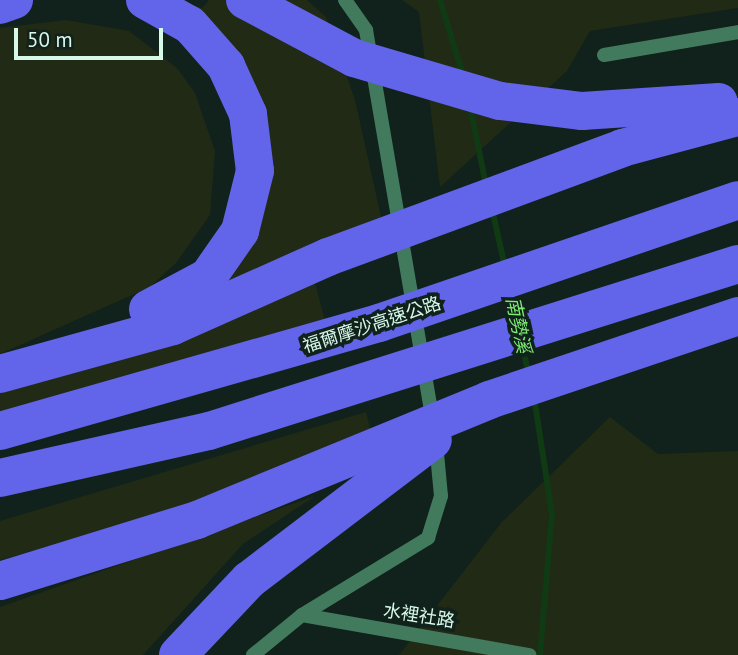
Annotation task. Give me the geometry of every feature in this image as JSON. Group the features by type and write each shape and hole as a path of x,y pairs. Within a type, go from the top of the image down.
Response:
{"highway":[{"path":"0,5 14,0"},
{"path":"8,372 182,296 208,277 243,222 254,142 238,88 190,25 145,0"},
{"path":"245,0 354,58 500,101 582,111 738,100"},
{"path":"8,372 173,326 328,257 622,148 738,117"},
{"name":"福爾摩沙高速公路","path":"0,431 379,323 681,224 738,200"},
{"path":"0,478 209,431 700,280 738,264"},
{"path":"0,581 197,520 489,400 723,323"},
{"path":"178,655 249,580 342,504 489,400"}],"street":[{"path":"253,655 302,615 428,538 441,496 366,30 345,0"},
{"path":"604,55 738,32"},
{"name":"水裡社路","path":"302,615 530,655"}],"green space":[{"path":"175,0 202,8 209,0 307,0 326,17 355,100 381,217 184,309 265,194"},
{"path":"402,0 738,0 738,8 590,31 567,71 440,187 419,12"},
{"path":"66,20 129,31 177,68 195,93 215,151 210,215 176,263 150,287 0,354 0,28"},
{"path":"315,282 325,321 0,413 0,393"},
{"path":"366,412 373,440 178,509 0,560 0,521"},
{"path":"610,417 658,454 738,451 738,655 399,655 501,523"},
{"path":"315,496 243,544 143,655 0,655 0,607"}],"waterway":[{"name":"南勢溪","path":"440,0 463,75"},
{"name":"南勢溪","path":"470,106 486,185"},
{"name":"南勢溪","path":"492,209 505,267"},
{"name":"南勢溪","path":"510,291 517,321"},
{"name":"南勢溪","path":"522,345 528,372"},
{"name":"南勢溪","path":"534,397 552,514 540,655"}]}
